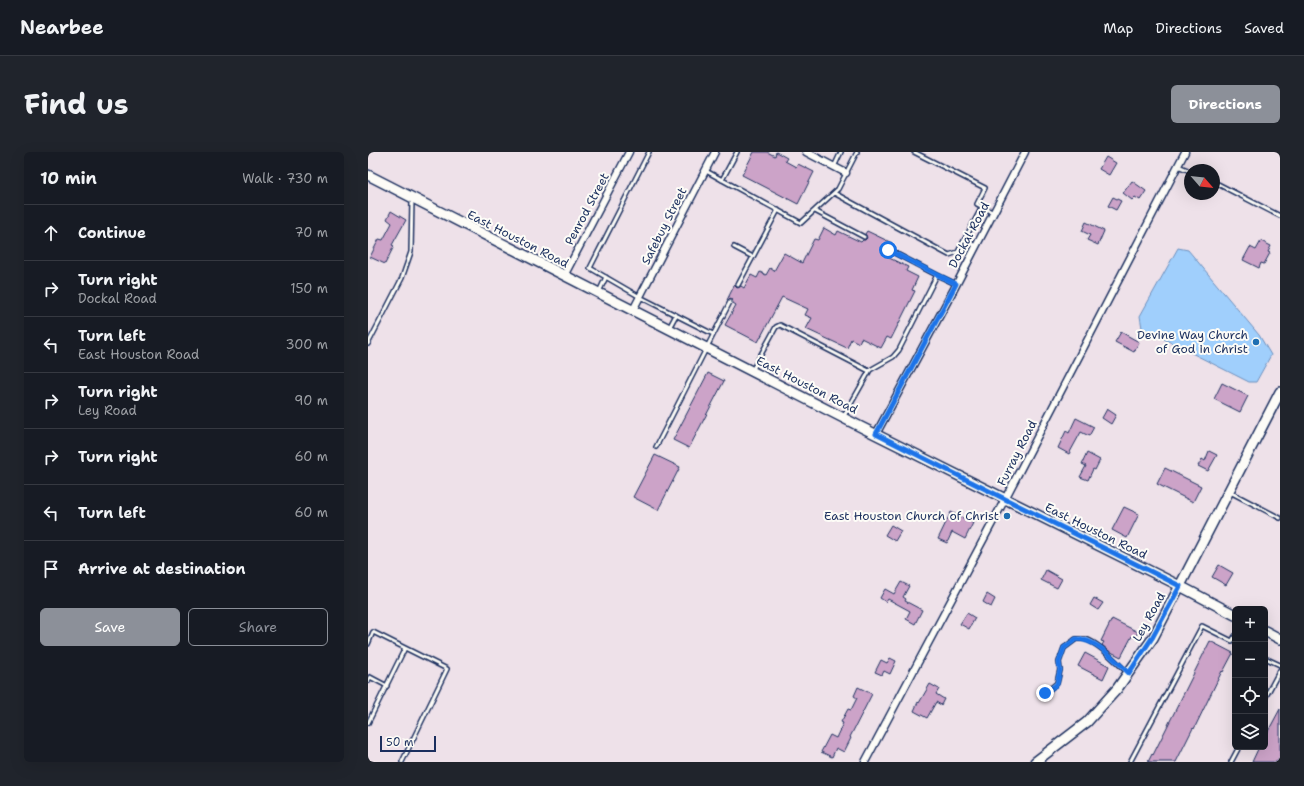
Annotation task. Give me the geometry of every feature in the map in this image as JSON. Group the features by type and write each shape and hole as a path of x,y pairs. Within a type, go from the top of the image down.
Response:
{"street":[{"name":"Penrod Street","path":"564,276 629,152"},
{"name":"Safebuy Street","path":"633,310 715,152"},
{"path":"806,152 846,173"},
{"name":"Dockal Road","path":"876,434 1025,152"},
{"name":"Furray Road","path":"865,762 1005,499 1185,152"},
{"name":"East Houston Road","path":"368,175 843,418 1232,613"},
{"name":"Ley Road","path":"1036,762 1088,722 1129,673 1152,638 1180,586 1280,392"},
{"path":"1268,633 1280,639"}],"lane":[{"path":"649,152 590,268 640,297 713,334"},
{"path":"722,180 737,152"},
{"path":"834,167 841,152"},
{"path":"705,171 801,223 838,189 857,152"},
{"path":"914,152 985,188 977,204 994,213"},
{"path":"1178,166 1184,168"},
{"path":"1220,185 1280,216"},
{"path":"834,193 949,255 958,252 982,207"},
{"path":"368,344 402,278 411,252 412,198"},
{"path":"738,285 778,210"},
{"path":"814,211 864,237"},
{"path":"964,240 976,246"},
{"path":"734,248 754,257"},
{"path":"888,250 956,284"},
{"path":"843,418 869,371 893,357 899,350 938,276"},
{"path":"598,293 606,277"},
{"path":"656,447 730,302"},
{"path":"669,328 676,315"},
{"path":"752,371 776,327 780,325 869,371"},
{"path":"1229,491 1280,518"},
{"path":"1130,762 1202,626 1232,641"},
{"path":"368,644 374,632 447,669 402,762"},
{"path":"1045,693 1057,684 1060,670 1059,662 1064,648 1076,639 1084,639 1099,647 1129,673"},
{"path":"368,723 405,648"},
{"path":"1268,659 1280,665"},
{"path":"1268,692 1280,670"},
{"path":"368,681 370,677 387,686"},
{"path":"1231,762 1237,750"}],"water":[{"path":"1178,248 1188,250 1259,335 1271,355 1256,382 1249,382 1142,328 1140,316"}],"building":[{"path":"754,152 767,152 775,156 776,152 787,158 785,161 796,167 798,164 814,172 798,204 742,175"},
{"path":"1106,157 1116,163 1109,175 1099,169"},
{"path":"1132,181 1146,191 1140,200 1135,197 1132,200 1123,193"},
{"path":"1113,197 1121,201 1116,210 1108,206"},
{"path":"391,211 406,220 392,245 394,246 385,264 370,257 379,239 383,240 392,223 387,219"},
{"path":"1086,222 1104,231 1098,245 1087,240 1090,235 1082,231"},
{"path":"824,228 836,235 838,231 861,242 867,238 865,234 867,231 892,243 890,247 886,249 887,252 885,256 908,267 906,271 918,277 912,290 915,291 891,339 887,337 881,348 861,338 859,343 851,339 847,348 806,329 812,318 805,315 808,309 782,297 758,342 725,325 736,305 732,300 727,300 735,284 737,288 741,286 744,288 751,275 757,278 760,272 766,275 770,268 774,271 784,253 802,263 814,239 818,240"},
{"path":"1261,241 1271,246 1268,252 1270,253 1264,264 1261,263 1259,268 1243,260 1250,247 1256,250"},
{"path":"1121,332 1139,342 1134,352 1115,342"},
{"path":"708,373 724,381 689,448 673,440"},
{"path":"1222,383 1248,396 1240,412 1214,399"},
{"path":"1107,409 1116,415 1111,424 1102,418"},
{"path":"1076,418 1094,427 1089,436 1081,432 1069,454 1058,448 1066,431 1069,433"},
{"path":"1209,451 1217,455 1208,471 1198,466 1202,459 1205,461"},
{"path":"1087,453 1100,460 1095,470 1093,469 1088,480 1080,477 1086,466 1082,464"},
{"path":"655,455 680,467 658,510 633,497"},
{"path":"1165,468 1201,486 1193,502 1157,484"},
{"path":"1124,507 1139,514 1127,538 1112,530"},
{"path":"951,512 973,523 965,539 952,532 947,543 938,539"},
{"path":"891,525 901,531 895,541 885,535"},
{"path":"1219,565 1233,573 1226,585 1212,577"},
{"path":"1046,570 1062,579 1057,588 1041,580"},
{"path":"901,582 909,586 903,597 906,599 905,601 922,610 915,624 906,619 910,611 888,599 886,602 880,598 885,589 894,594"},
{"path":"987,594 995,599 991,607 983,602"},
{"path":"1094,598 1103,603 1098,610 1090,605"},
{"path":"967,613 975,618 969,629 960,624"},
{"path":"1112,619 1138,632 1135,638 1132,636 1121,657 1109,651 1102,645 1104,642 1101,641"},
{"path":"1210,641 1232,652 1176,762 1148,762 1152,754 1153,755"},
{"path":"1085,653 1109,666 1103,679 1078,666"},
{"path":"890,658 896,661 890,674 884,671 882,675 875,672 881,660 887,663"},
{"path":"930,684 939,689 936,694 944,699 941,705 936,702 927,718 914,711"},
{"path":"858,687 872,694 844,752 836,748 832,757 821,752 830,735 836,738 843,723 841,722 848,709 851,710 857,698 854,696"},
{"path":"1280,709 1280,757 1277,762 1252,762 1258,750 1268,750 1268,731"}],"place":[{"name":"Devine Way Church of God in Christ","path":"1256,342"},
{"name":"East Houston Church of Christ","path":"1007,516"}],"route":[{"path":"888,250 956,284 876,434 1180,586 1152,638 1129,673 1099,647 1084,639 1076,639 1064,648 1059,662 1060,670 1057,684 1045,693"}]}
